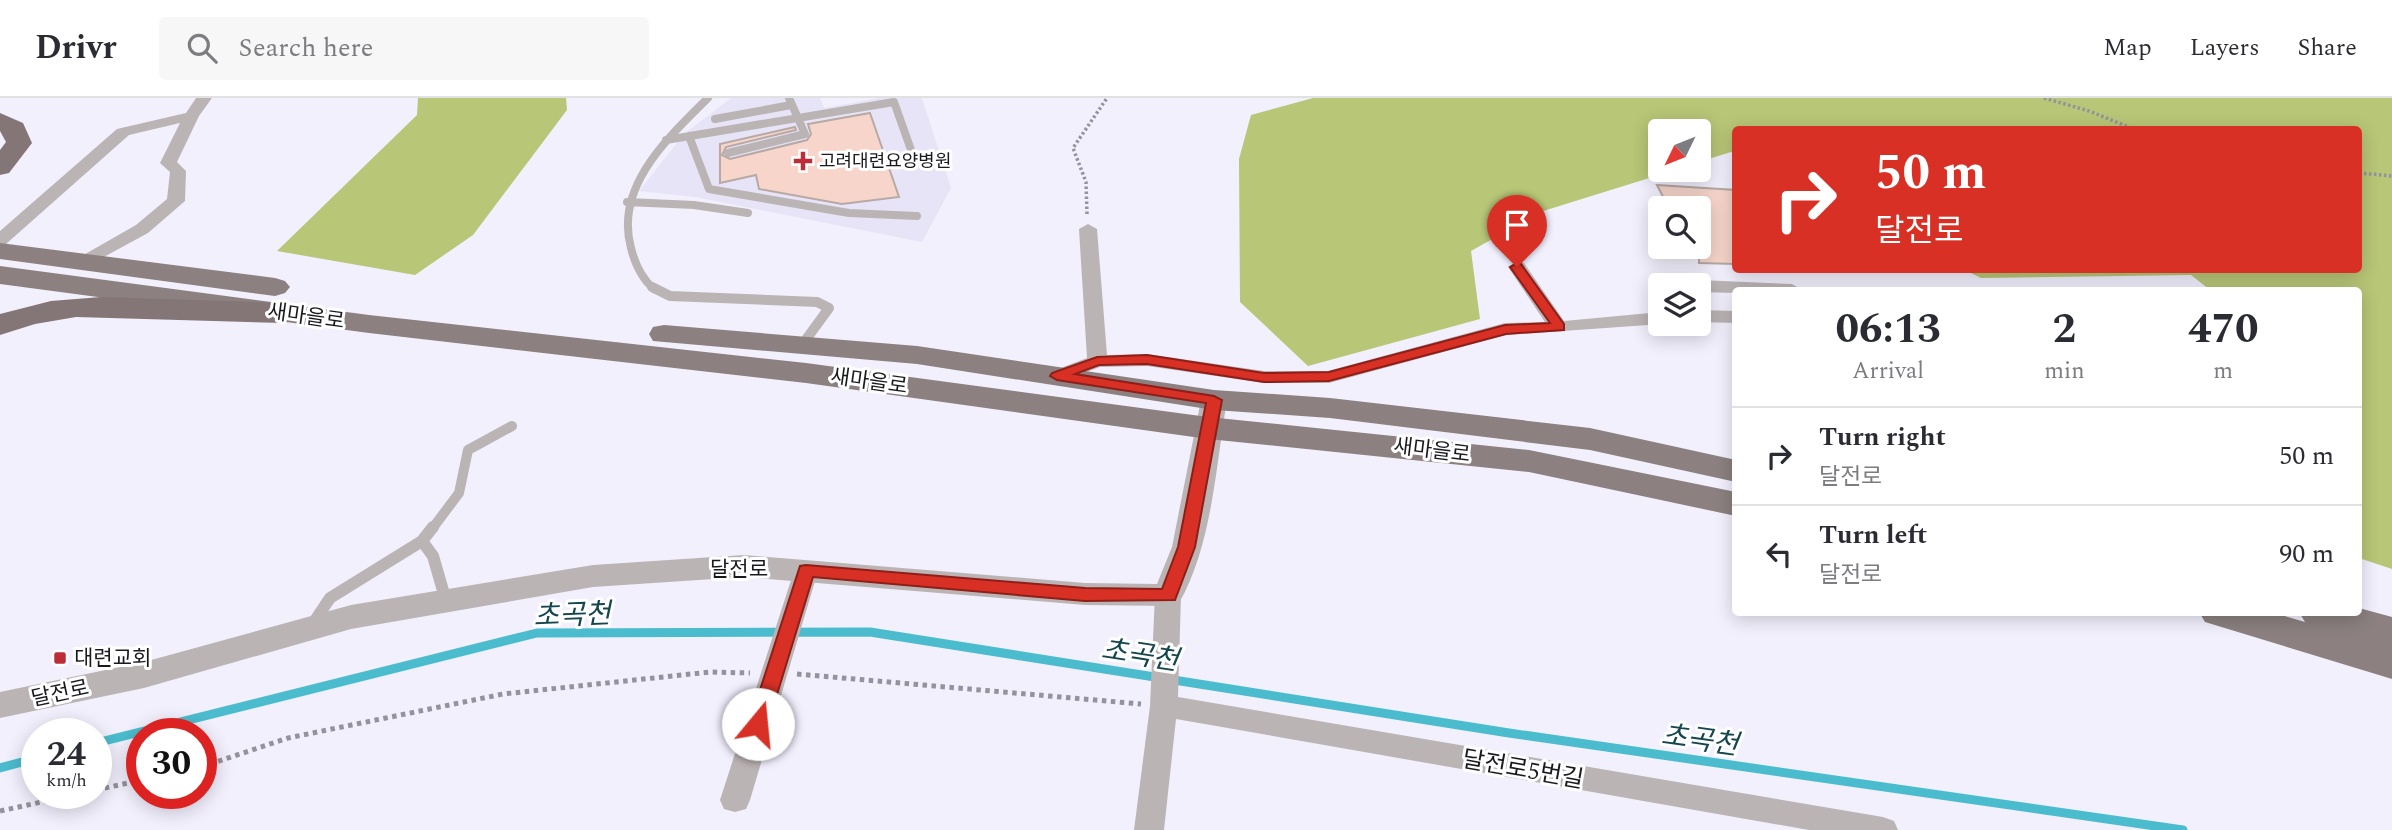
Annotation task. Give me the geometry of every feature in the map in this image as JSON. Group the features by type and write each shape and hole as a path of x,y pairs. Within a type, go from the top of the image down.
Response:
{"highway":[{"path":"0,121 14,128 19,143 0,167"},
{"path":"0,143 0,155"},
{"path":"0,325 37,314 112,305 202,312 284,313"}],"main road":[{"name":"새마을로","path":"0,251 543,324 917,355 1057,376 1211,414 1330,408 1590,439 1732,470"},
{"name":"새마을로","path":"0,275 284,313 806,373 1211,414 1529,461 1732,503"},
{"path":"2233,616 2392,663"},
{"path":"2334,616 2392,632"}],"street":[{"path":"82,261 142,229 176,201 178,171 168,163 191,116 204,98"},
{"path":"0,240 123,132 191,116"},
{"path":"1087,229 1092,265 1097,361"},
{"path":"1517,267 1559,327"},
{"path":"1711,287 1732,287"},
{"path":"1711,314 1732,317"},
{"path":"1057,376 1097,361 1147,360 1264,377 1329,377 1505,329 1648,319"},
{"path":"1149,830 1165,700 1168,596 1186,547 1211,414"},
{"name":"달전로","path":"0,705 144,675 351,617 593,576 744,566 805,576 1085,594 1168,596"},
{"path":"735,800 805,576"},
{"name":"달전로5번길","path":"1165,700 1883,830"}],"lane":[{"path":"708,98 656,151 628,202 626,243 641,278 656,292 670,296 817,302 829,308 802,345"},
{"path":"715,119 790,101 805,134 728,153"},
{"path":"666,140 894,102 915,161"},
{"path":"739,103 743,114"},
{"path":"690,136 709,189 849,213 917,216"},
{"path":"628,202 694,205 748,213"},
{"path":"310,628 330,598 422,541 459,493 468,450 512,426"},
{"path":"422,541 433,556 446,601"}],"path":[{"path":"1087,229 1086,181 1073,148 1107,98"},
{"path":"2044,98 2089,111 2126,126"},
{"path":"2362,173 2392,176"},
{"path":"217,764 288,738 503,694 777,663 817,674 1165,700"},
{"path":"0,811 21,806"}],"shaded area":[{"name":"고려대련요양병원","path":"731,98 820,98 824,108 879,98 922,98 951,188 922,242 695,197 639,191 684,134"}],"green space":[{"path":"418,98 566,98 567,110 473,235 415,275 277,251 417,115"},
{"path":"1313,98 2392,98 2392,569 2362,559 2362,287 2206,287 2191,275 1981,278 1971,273 2362,273 2362,126 1732,126 1732,152 1712,158 1712,119 1648,119 1648,178 1540,212 1471,251 1480,319 1308,366 1240,302 1239,159 1251,115"}],"building":[{"path":"870,113 899,197 842,204 759,189 756,175 720,183 720,144 795,127 796,130 726,147 722,155 730,159 807,140 811,134 808,124"},
{"path":"1657,185 1732,190 1732,264 1699,263 1699,259 1711,259 1711,196 1663,196"}],"waterway":[{"name":"초곡천","path":"112,739 537,633 870,632 1509,733 2183,830"},
{"name":"초곡천","path":"0,768 21,762"}],"place":[{"name":"고려대련요양병원","path":"803,161"},
{"name":"대련교회","path":"60,658"}],"route":[{"path":"758,724 806,571 1085,594 1168,596 1186,547 1214,400 1057,376 1097,361 1147,360 1264,377 1329,377 1505,329 1559,327 1517,267"}]}
